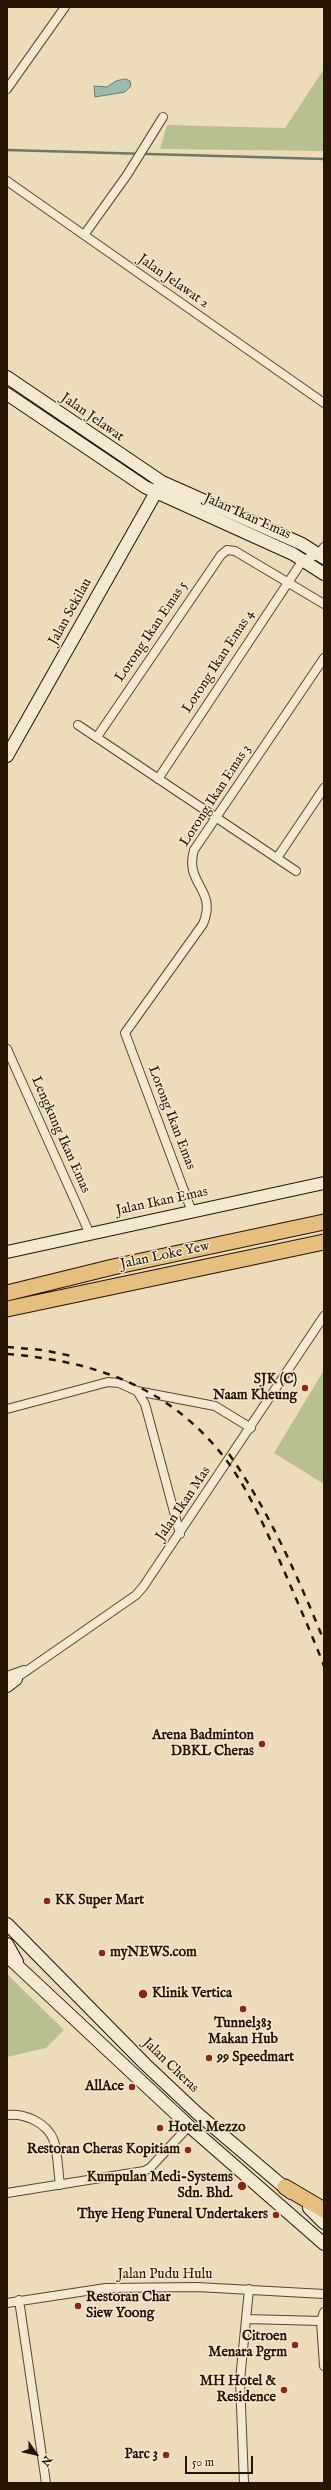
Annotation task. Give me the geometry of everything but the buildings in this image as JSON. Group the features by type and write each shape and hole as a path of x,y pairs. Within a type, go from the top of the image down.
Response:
{"highway":[{"name":"Jalan Loke Yew","path":"7,1293 113,1267 324,1222"},
{"name":"Jalan Loke Yew","path":"7,1309 324,1242"},
{"path":"285,2187 324,2210"}],"street":[{"path":"7,89 65,7"},
{"path":"84,235 127,175 163,117"},
{"name":"Jalan Jelawat 2","path":"7,181 324,403"},
{"name":"Jalan Jelawat","path":"7,377 162,482"},
{"name":"Jalan Jelawat","path":"7,394 155,493"},
{"name":"Jalan Sekilau","path":"7,756 162,482"},
{"name":"Jalan Ikan Emas","path":"162,482 322,553"},
{"name":"Jalan Ikan Emas","path":"155,493 303,560 324,574"},
{"name":"Lorong Ikan Emas 5","path":"97,737 221,555 227,550 235,551 288,581"},
{"path":"303,560 322,553"},
{"name":"Lorong Ikan Emas 4","path":"158,779 303,560"},
{"path":"288,581 324,604"},
{"name":"Lorong Ikan Emas 3","path":"126,1034 204,924 209,911 207,899 193,874 190,862 194,850 324,658"},
{"path":"78,725 296,871"},
{"path":"276,858 324,788"},
{"name":"Lorong Ikan Emas","path":"126,1034 192,1212"},
{"name":"Lengkung Ikan Emas","path":"7,1049 89,1232"},
{"name":"Jalan Ikan Emas","path":"7,1252 89,1232 192,1212 324,1183"},
{"name":"Jalan Ikan Mas","path":"9,1681 136,1595 180,1534 324,1316"},
{"path":"7,1409 108,1382 137,1391 215,1406 251,1428"},
{"path":"137,1391 146,1404 180,1534"},
{"name":"Jalan Cheras","path":"7,1924 145,2064 197,2113 309,2208 324,2217"},
{"path":"7,1944 21,1968"},
{"path":"7,1956 189,2126 324,2244"},
{"path":"7,2115 20,2114 46,2129 54,2140 60,2184"},
{"path":"7,2193 144,2171 189,2126"},
{"path":"309,2208 324,2223"},
{"name":"Jalan Pudu Hulu","path":"7,2302 106,2288 197,2287 324,2294"},
{"path":"244,2483 240,2380 249,2289"},
{"path":"19,2300 46,2483"},
{"path":"324,2312 321,2321 324,2366"},
{"path":"246,2319 321,2321"}],"green space":[{"path":"324,69 324,151 160,149 167,125 285,128"},
{"path":"324,1370 324,1484 274,1453"},
{"path":"7,1974 64,2030 46,2048 7,2057"}],"shaded area":[{"path":"126,79 130,81 131,86 125,92 95,97 94,86 107,87 116,81"}],"waterway":[{"path":"7,150 324,159"}],"railway":[{"path":"7,1347 43,1350 76,1357"},
{"path":"7,1354 70,1363 99,1371 127,1382 154,1395 179,1412 202,1432 224,1457 256,1510 282,1566 324,1666"},
{"path":"229,1454 244,1476 270,1521 304,1593 324,1641"}],"place":[{"name":"SJK (C) Naam Kheung","path":"305,1388"},
{"name":"Arena Badminton DBKL Cheras","path":"262,1744"},
{"name":"KK Super Mart","path":"47,1901"},
{"name":"myNEWS.com","path":"102,1953"},
{"name":"Klinik Vertica","path":"143,1994"},
{"name":"Tunnel383 Makan Hub","path":"243,2009"},
{"name":"99 Speedmart","path":"209,2058"},
{"name":"AllAce","path":"132,2087"},
{"name":"Hotel Mezzo","path":"160,2128"},
{"name":"Restoran Cheras Kopitiam","path":"188,2150"},
{"name":"Kumpulan Medi-Systems Sdn. Bhd.","path":"242,2186"},
{"name":"Thye Heng Funeral Undertakers","path":"276,2215"},
{"name":"Restoran Char Siew Yoong","path":"78,2306"},
{"name":"Citroen Menara Pgrm","path":"295,2345"},
{"name":"MH Hotel & Residence","path":"284,2390"},
{"name":"Parc 3","path":"166,2455"}]}
